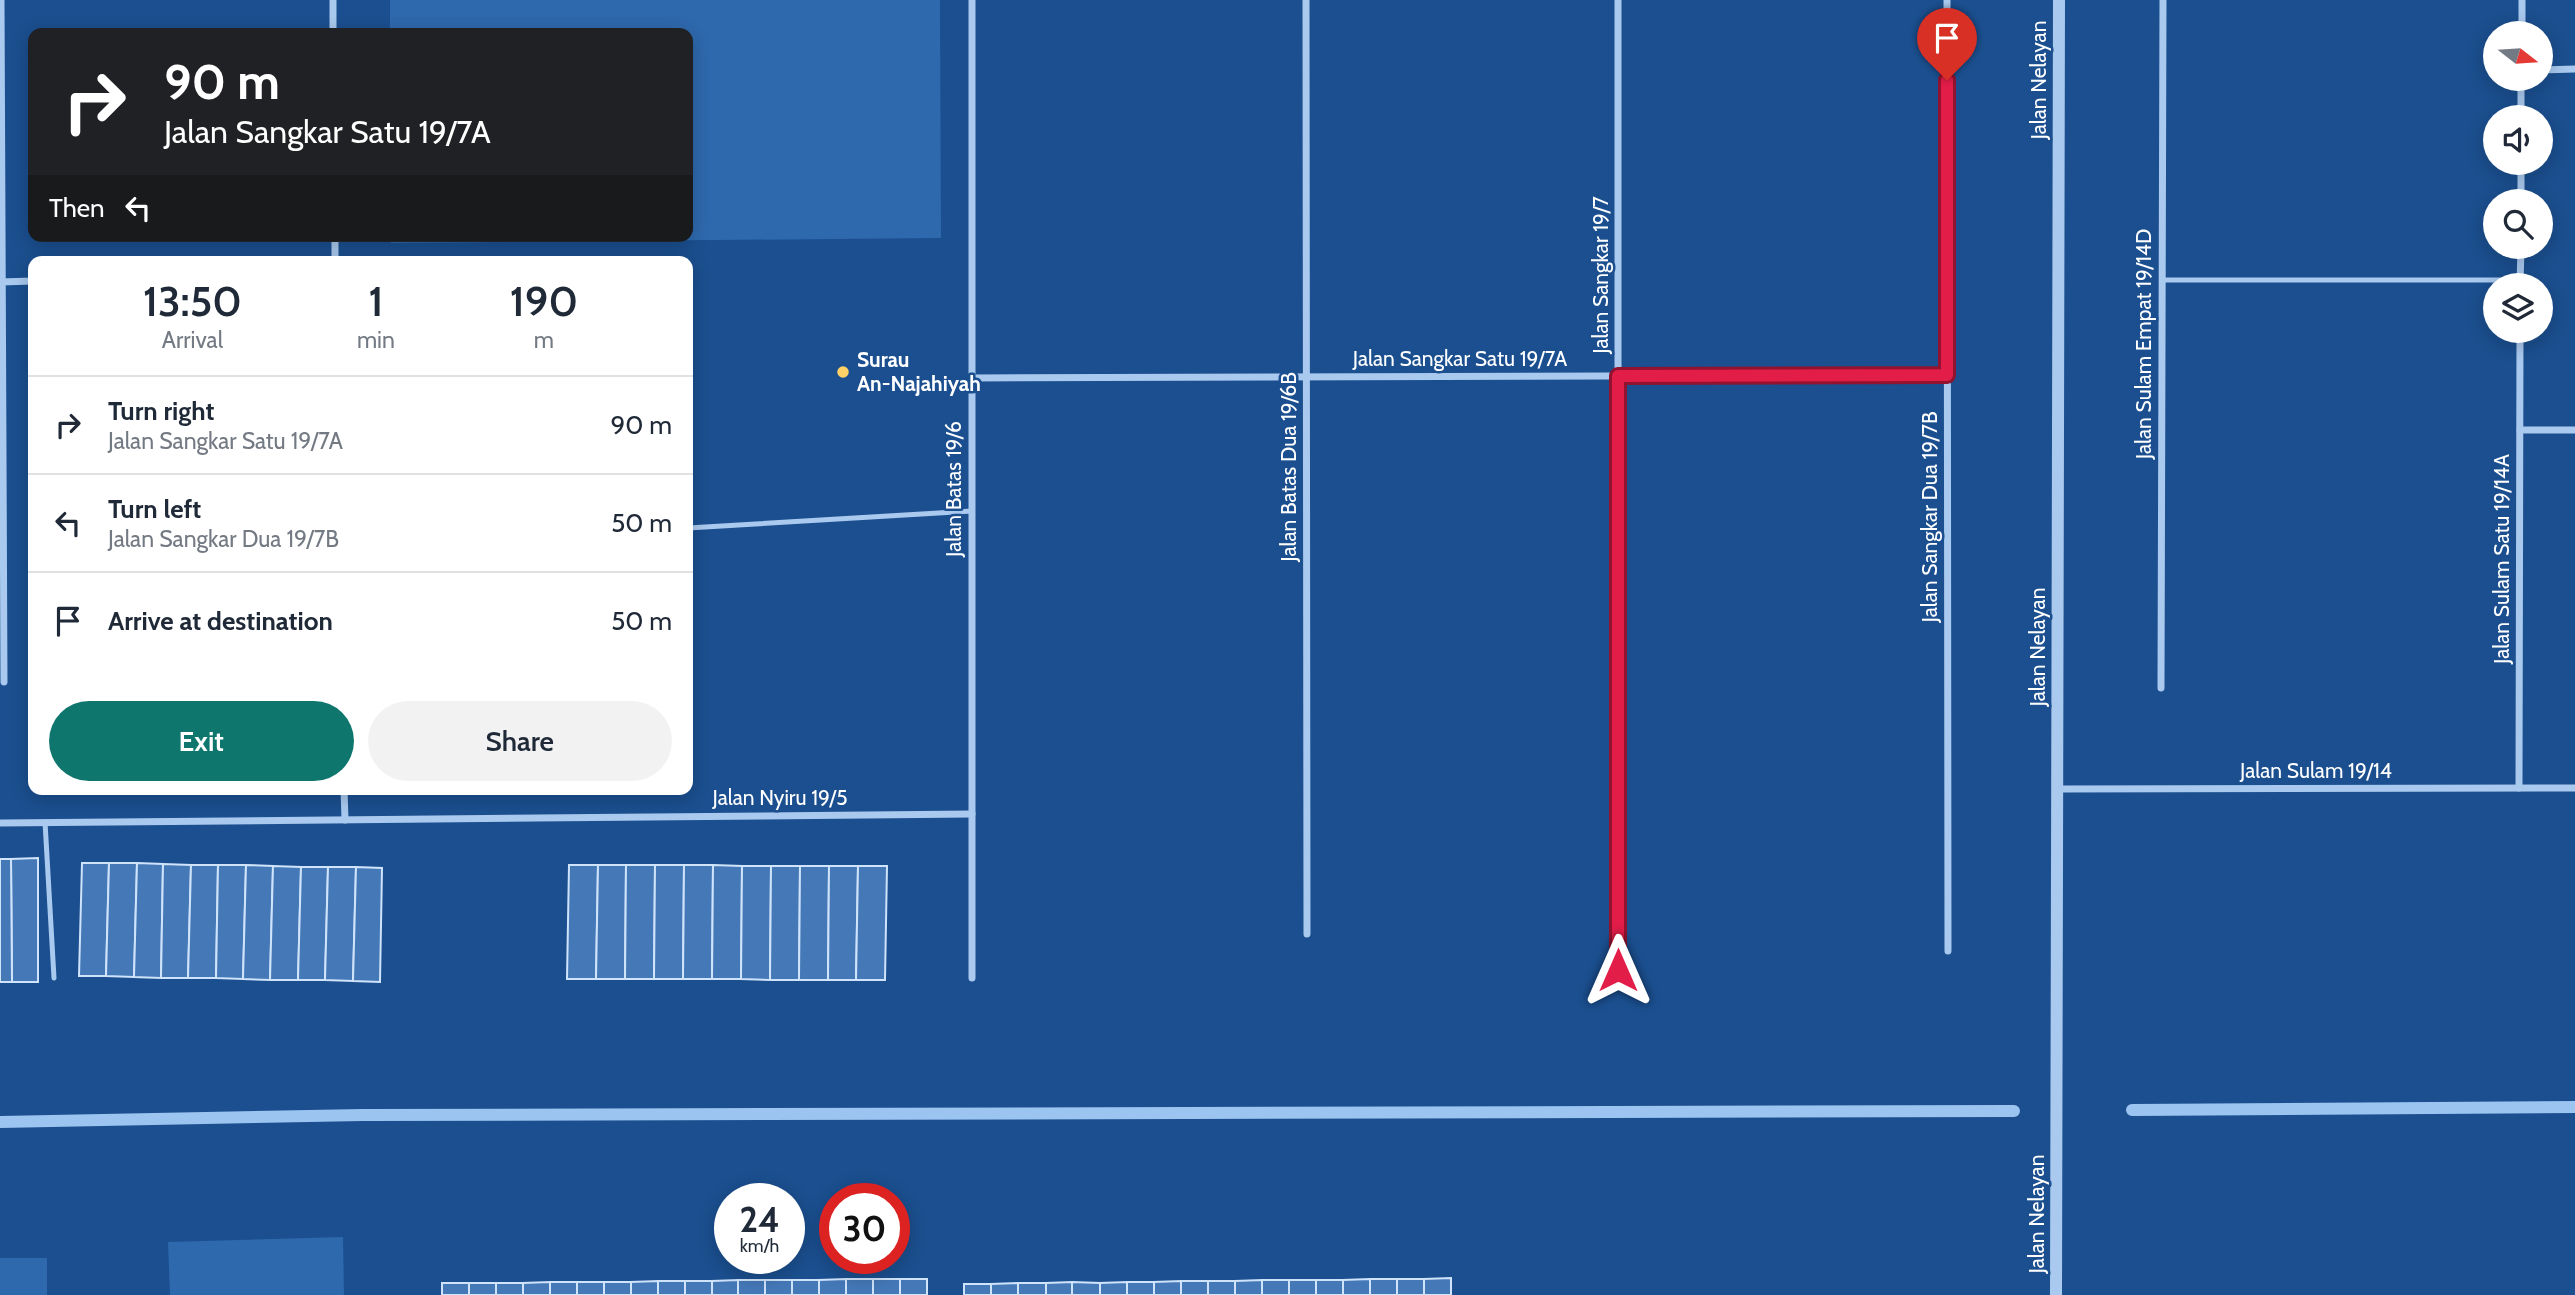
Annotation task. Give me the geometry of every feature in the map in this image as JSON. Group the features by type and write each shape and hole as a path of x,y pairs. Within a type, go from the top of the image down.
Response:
{"street":[{"path":"1,0 4,682"},
{"path":"332,0 333,28"},
{"name":"Jalan Batas 19/6","path":"972,0 972,978"},
{"name":"Jalan Batas Dua 19/6B","path":"1306,0 1307,934"},
{"name":"Jalan Sangkar 19/7","path":"1618,0 1618,970"},
{"name":"Jalan Sangkar Dua 19/7B","path":"1947,0 1948,951"},
{"name":"Jalan Nelayan","path":"2056,1295 2059,0"},
{"name":"Jalan Sulam Empat 19/14D","path":"2161,688 2163,0"},
{"path":"2522,0 2522,21"},
{"path":"2553,70 2575,69"},
{"path":"1,282 28,281"},
{"name":"Jalan Sulam Satu 19/14A","path":"2519,788 2520,343"},
{"name":"Jalan Sangkar Satu 19/7A","path":"972,378 1947,375"},
{"path":"2520,430 2575,430"},
{"name":"Jalan Sulam 19/14","path":"2057,789 2575,788"},
{"path":"344,795 345,820"},
{"name":"Jalan Nyiru 19/5","path":"0,823 972,814"}],"lane":[{"path":"2162,280 2483,283"},
{"path":"693,528 972,512"},
{"path":"45,822 54,978"}],"shaded area":[{"path":"390,0 940,0 941,238 693,240 693,28 390,28"},
{"path":"391,242 501,242 391,243"},
{"path":"343,1237 344,1295 170,1295 168,1242"},
{"path":"0,1258 47,1258 47,1295 0,1295"}],"building":[{"path":"38,858 38,982 12,982 11,859"},
{"path":"0,859 11,859 12,982 0,982"},
{"path":"82,863 109,863 106,976 79,976"},
{"path":"109,863 137,863 134,977 106,976"},
{"path":"137,863 163,864 161,978 134,977"},
{"path":"163,864 191,865 188,978 161,978"},
{"path":"191,865 218,865 216,978 188,978"},
{"path":"218,865 246,865 243,979 216,978"},
{"path":"246,865 273,866 270,980 243,979"},
{"path":"569,865 598,865 596,979 567,979"},
{"path":"598,865 626,865 625,979 596,979"},
{"path":"626,865 655,865 654,979 625,979"},
{"path":"655,865 684,865 683,979 654,979"},
{"path":"684,865 713,865 712,979 683,979"},
{"path":"713,865 742,866 741,979 712,979"},
{"path":"273,866 301,867 298,980 270,980"},
{"path":"742,866 771,866 770,980 741,979"},
{"path":"771,866 800,866 799,980 770,980"},
{"path":"800,866 829,866 828,980 799,980"},
{"path":"829,866 858,866 856,980 828,980"},
{"path":"858,866 887,866 885,980 856,980"},
{"path":"301,867 328,867 325,980 298,980"},
{"path":"328,867 356,867 353,981 325,980"},
{"path":"356,867 382,868 380,982 353,981"},
{"path":"1451,1278 1451,1295 1424,1295 1424,1279"},
{"path":"846,1279 873,1279 873,1295 846,1295"},
{"path":"846,1279 846,1295 819,1295 819,1280"},
{"path":"873,1279 900,1279 900,1295 873,1295"},
{"path":"900,1279 927,1279 927,1295 900,1295"},
{"path":"1370,1279 1397,1279 1397,1295 1370,1295"},
{"path":"1370,1279 1370,1295 1343,1295 1343,1280"},
{"path":"1397,1279 1424,1279 1424,1295 1397,1295"},
{"path":"738,1280 765,1280 765,1295 738,1295"},
{"path":"738,1280 738,1295 712,1295 712,1281"},
{"path":"765,1280 792,1280 792,1295 765,1295"},
{"path":"792,1280 819,1280 819,1295 792,1295"},
{"path":"1262,1280 1289,1280 1289,1295 1262,1295"},
{"path":"1262,1280 1262,1295 1235,1295 1235,1281"},
{"path":"1289,1280 1316,1280 1316,1295 1289,1295"},
{"path":"1316,1280 1343,1280 1343,1295 1316,1295"},
{"path":"658,1281 685,1281 685,1295 658,1295"},
{"path":"658,1281 658,1295 631,1295 631,1282"},
{"path":"685,1281 712,1281 712,1295 685,1295"},
{"path":"1181,1281 1208,1281 1208,1295 1181,1295"},
{"path":"1181,1281 1181,1295 1154,1295 1154,1282"},
{"path":"1208,1281 1235,1281 1235,1295 1208,1295"},
{"path":"550,1282 577,1282 577,1295 550,1295"},
{"path":"550,1282 550,1295 523,1295 523,1283"},
{"path":"577,1282 604,1282 604,1295 577,1295"},
{"path":"604,1282 631,1282 631,1295 604,1295"},
{"path":"1072,1282 1100,1283 1100,1295 1072,1295"},
{"path":"1072,1282 1072,1295 1046,1295 1046,1283"},
{"path":"1127,1282 1154,1282 1154,1295 1127,1295"},
{"path":"1127,1282 1127,1295 1100,1295 1100,1283"},
{"path":"442,1283 469,1283 469,1295 442,1295"},
{"path":"469,1283 496,1283 496,1295 469,1295"},
{"path":"496,1283 523,1283 523,1295 496,1295"},
{"path":"1018,1283 1046,1283 1046,1295 1018,1295"},
{"path":"1018,1283 1018,1295 991,1295 991,1284"},
{"path":"964,1284 991,1284 991,1295 964,1295"}],"waterway":[{"path":"2132,1110 2575,1107"},
{"path":"0,1122 363,1115 2014,1111"}],"place":[{"name":"Surau An-Najahiyah","path":"843,372"}],"route":[{"path":"1618,970 1618,376 1947,375 1947,80"}]}
